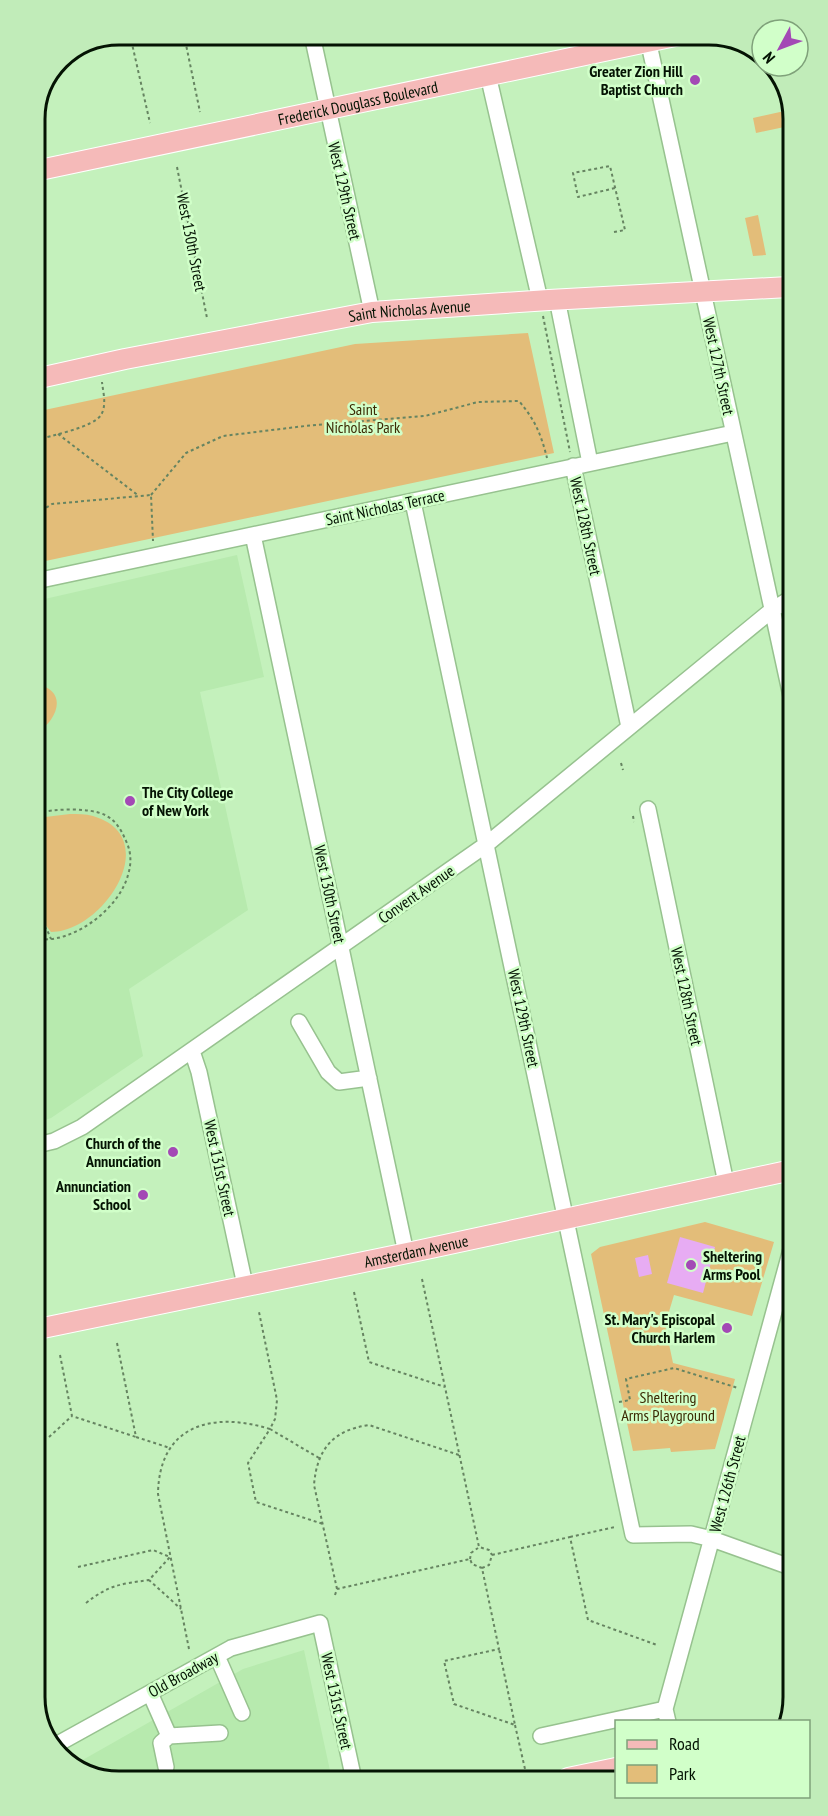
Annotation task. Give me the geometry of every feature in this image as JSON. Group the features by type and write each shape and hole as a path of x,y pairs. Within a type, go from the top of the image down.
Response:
{"main road":[{"name":"Frederick Douglass Boulevard","path":"45,169 488,75 618,45"},
{"name":"Saint Nicholas Avenue","path":"45,377 372,312 783,287"},
{"name":"Amsterdam Avenue","path":"45,1328 783,1172"}],"street":[{"name":"West 129th Street","path":"314,45 372,312"},
{"name":"West 127th Street","path":"650,45 783,660"},
{"path":"488,75 590,463"},
{"name":"Saint Nicholas Terrace","path":"45,579 733,433"},
{"name":"West 128th Street","path":"573,466 629,727"},
{"name":"West 129th Street","path":"413,502 633,1534 692,1534 712,1539"},
{"name":"West 130th Street","path":"253,535 406,1253"},
{"name":"Convent Avenue","path":"45,1143 82,1127 487,844 783,603"},
{"name":"West 128th Street","path":"648,809 726,1183"},
{"path":"298,1022 328,1072 339,1082 369,1078"},
{"name":"West 131st Street","path":"192,1051 199,1072 245,1285"},
{"name":"West 126th Street","path":"666,1715 783,1279"},
{"path":"712,1539 783,1564"},
{"name":"West 131st Street","path":"320,1623 352,1771"},
{"name":"Old Broadway","path":"60,1742 231,1648 320,1623"},
{"path":"217,1656 242,1713"},
{"path":"150,1693 169,1736"},
{"path":"636,1720 666,1715"},
{"path":"541,1736 615,1724"},
{"path":"166,1767 161,1743 169,1736 220,1733"}],"path":[{"path":"132,45 150,123"},
{"path":"186,45 200,112"},
{"path":"614,232 625,230 610,166 573,173 578,196 615,188"},
{"name":"West 130th Street","path":"177,167 207,318"},
{"path":"549,300 573,466"},
{"path":"45,438 95,420 101,415 104,402 100,364"},
{"path":"156,555 151,535 151,495 186,453 223,436 295,427 424,416 478,402 519,401 541,434 550,472"},
{"path":"58,434 139,496"},
{"path":"45,508 52,504 151,495"},
{"path":"621,763 623,770"},
{"path":"45,812 71,810 92,811 105,815 116,822 130,848 128,876 108,908 96,920 81,929 45,939"},
{"path":"633,816 634,822"},
{"path":"45,927 51,939"},
{"path":"422,1279 479,1548"},
{"path":"354,1292 369,1362 445,1387"},
{"path":"259,1311 277,1400 275,1419 248,1463 256,1502 323,1524"},
{"path":"117,1343 136,1437"},
{"path":"60,1355 72,1416"},
{"path":"619,1402 630,1400 626,1379 674,1368 752,1393"},
{"path":"72,1416 170,1448"},
{"path":"49,1437 72,1416"},
{"path":"189,1649 158,1494 161,1464 170,1448 192,1429 208,1423 230,1421 250,1423 270,1429 320,1458"},
{"path":"335,1595 337,1589 314,1485 315,1472 328,1445 340,1433 354,1427 369,1425 459,1455"},
{"path":"492,1555 615,1527"},
{"path":"570,1537 588,1620 657,1645"},
{"path":"479,1548 489,1550 492,1555 489,1565 482,1568 472,1564 470,1559 471,1553 479,1548"},
{"path":"78,1567 153,1550 170,1557"},
{"path":"86,1603 103,1590 115,1585 149,1580 170,1557"},
{"path":"337,1589 470,1559"},
{"path":"482,1568 525,1769"},
{"path":"149,1580 181,1609"},
{"path":"499,1649 444,1661 454,1704 515,1725"}],"shaded area":[{"name":"The City College of New York","path":"237,555 264,677 200,692 248,910 129,989 143,1056 45,1120 45,599"},
{"name":"Sheltering Arms Pool","path":"680,1237 715,1247 703,1293 667,1283"},
{"path":"648,1255 652,1274 639,1277 635,1258"},
{"path":"304,1650 330,1771 114,1771 81,1761 243,1669"}],"green space":[{"path":"782,112 783,127 756,133 753,118"},
{"path":"758,215 766,255 753,256 745,218"},
{"name":"Saint Nicholas Park","path":"528,333 554,453 45,561 45,410 355,344"},
{"path":"45,687 53,692 56,699 57,706 45,727"},
{"path":"84,814 114,827 124,843 125,862 119,882 107,901 90,917 71,928 51,932 45,924 45,817"},
{"name":"Sheltering Arms Playground","path":"705,1222 774,1242 752,1316 674,1295 665,1325 673,1363 735,1379 715,1449 671,1452 670,1448 633,1451 591,1254 600,1247"}],"place":[{"name":"Greater Zion Hill Baptist Church","path":"695,80"},
{"name":"The City College of New York","path":"130,801"},
{"name":"Church of the Annunciation","path":"173,1152"},
{"name":"Annunciation School","path":"143,1195"},
{"name":"Sheltering Arms Pool","path":"691,1265"},
{"name":"St. Mary's Episcopal Church Harlem","path":"727,1328"}]}
